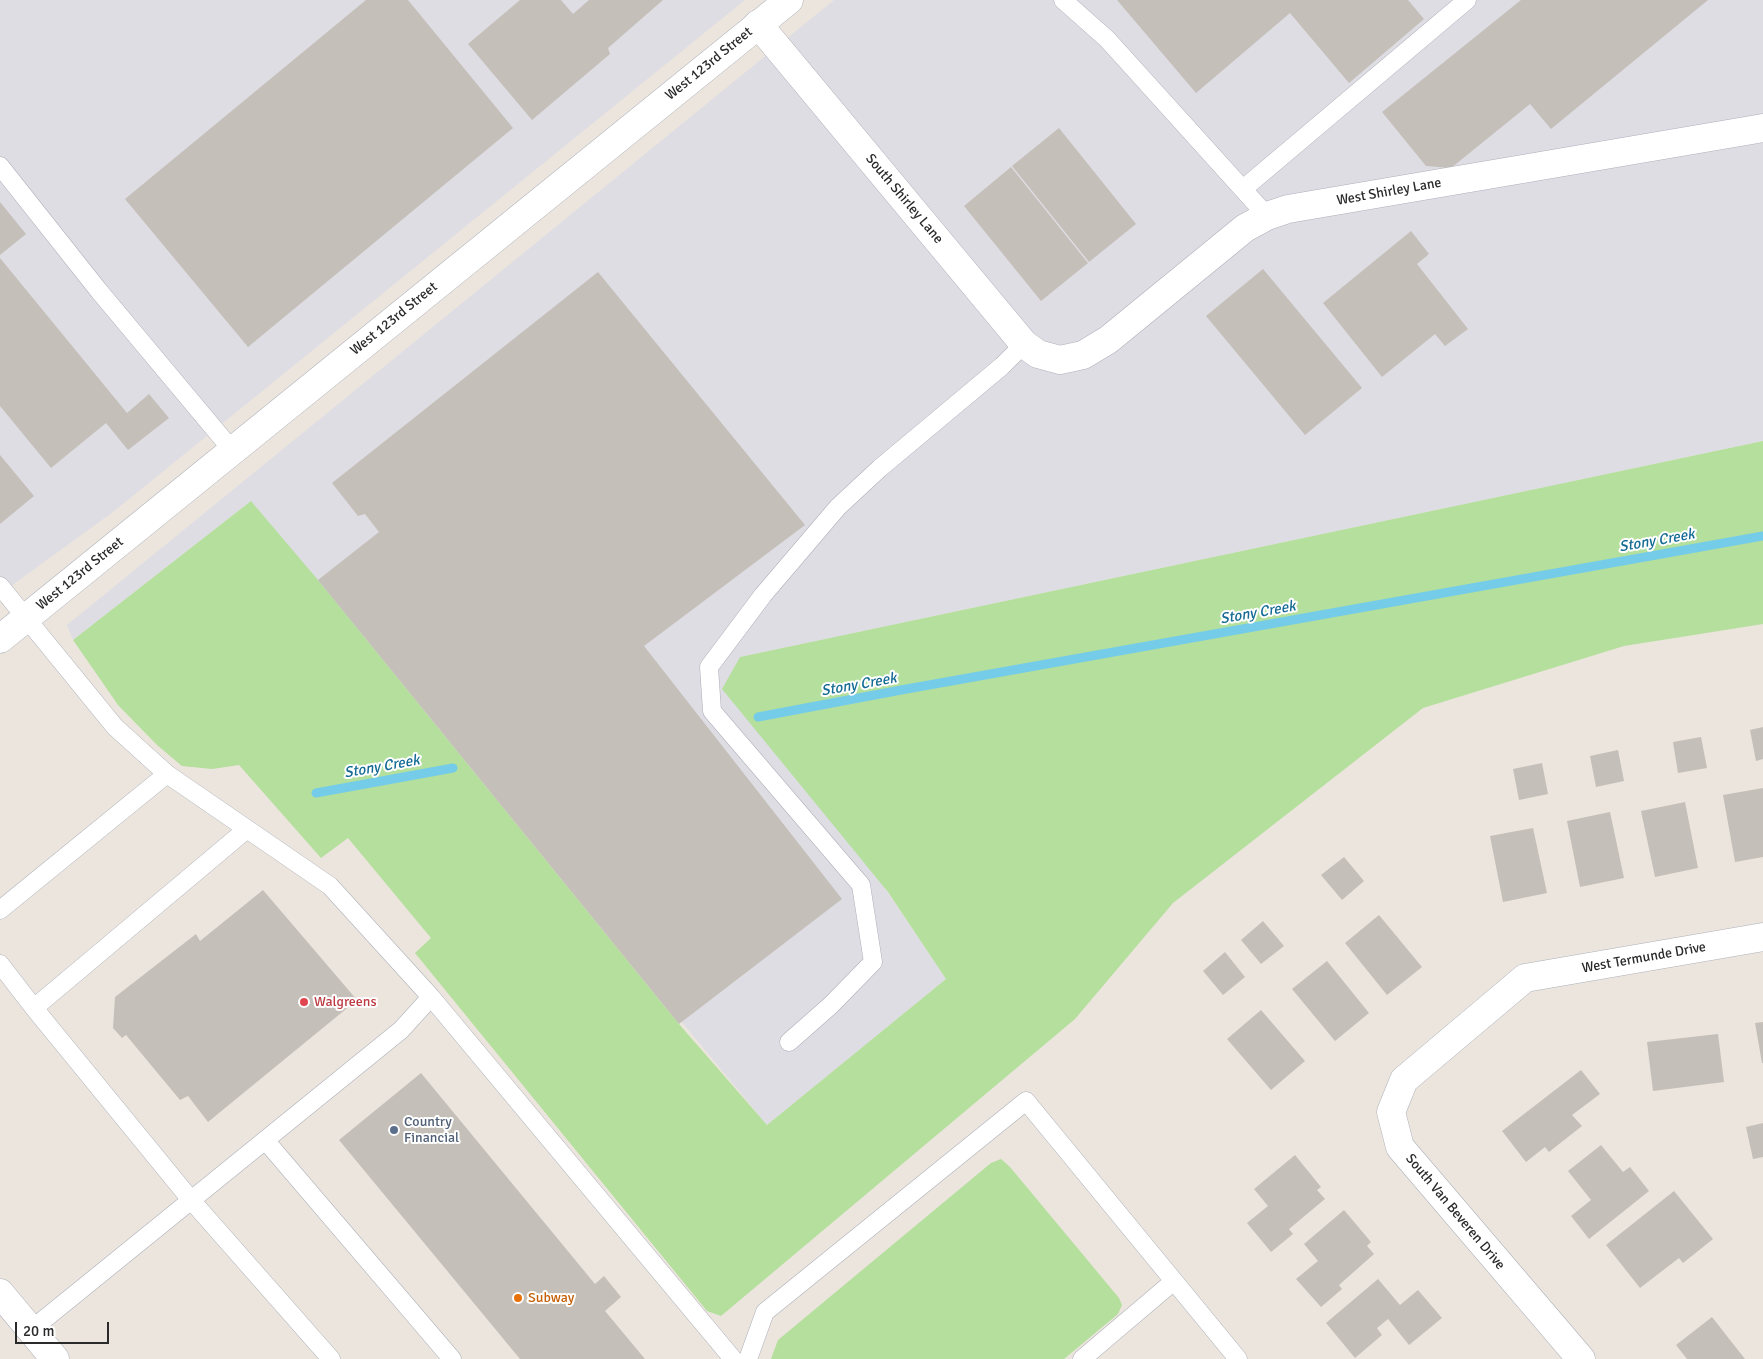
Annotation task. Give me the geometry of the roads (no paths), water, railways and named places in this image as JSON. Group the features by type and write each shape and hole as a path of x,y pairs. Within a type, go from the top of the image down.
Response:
{"street":[{"name":"West 123rd Street","path":"0,638 789,0"},
{"name":"South Shirley Lane","path":"758,24 1024,344 1038,354 1060,360"},
{"name":"West Shirley Lane","path":"1060,360 1083,355 1108,340 1245,228 1267,216 1288,209 1763,128"},
{"name":"West Termunde Drive","path":"1526,978 1763,937"},
{"name":"South Van Beveren Drive","path":"1526,978 1404,1080 1391,1112 1400,1147 1581,1359"},
{"path":"0,1293 52,1358"}],"lane":[{"path":"1063,0 1107,38 1267,216"},
{"path":"1243,189 1467,0"},
{"path":"0,166 99,291 232,450"},
{"path":"789,1042 831,1005 874,962 861,886 712,711 709,667 763,595 838,507 880,468 1002,366 1024,344"},
{"path":"0,586 115,727 167,774 330,886 431,997 733,1359"},
{"path":"0,910 167,774"},
{"path":"34,1008 247,828"},
{"path":"0,964 191,1200 331,1359"},
{"path":"31,1330 401,1030 431,997"},
{"path":"748,1359 765,1312 1026,1101 1237,1359"},
{"path":"265,1140 452,1359"},
{"path":"1082,1359 1174,1281"}],"waterway":[{"name":"Stony Creek","path":"758,717 1763,536"},
{"name":"Stony Creek","path":"316,793 453,768"}],"place":[{"name":"Walgreens","path":"304,1002"},
{"name":"Country Financial","path":"394,1130"},
{"name":"Subway","path":"518,1298"}]}
